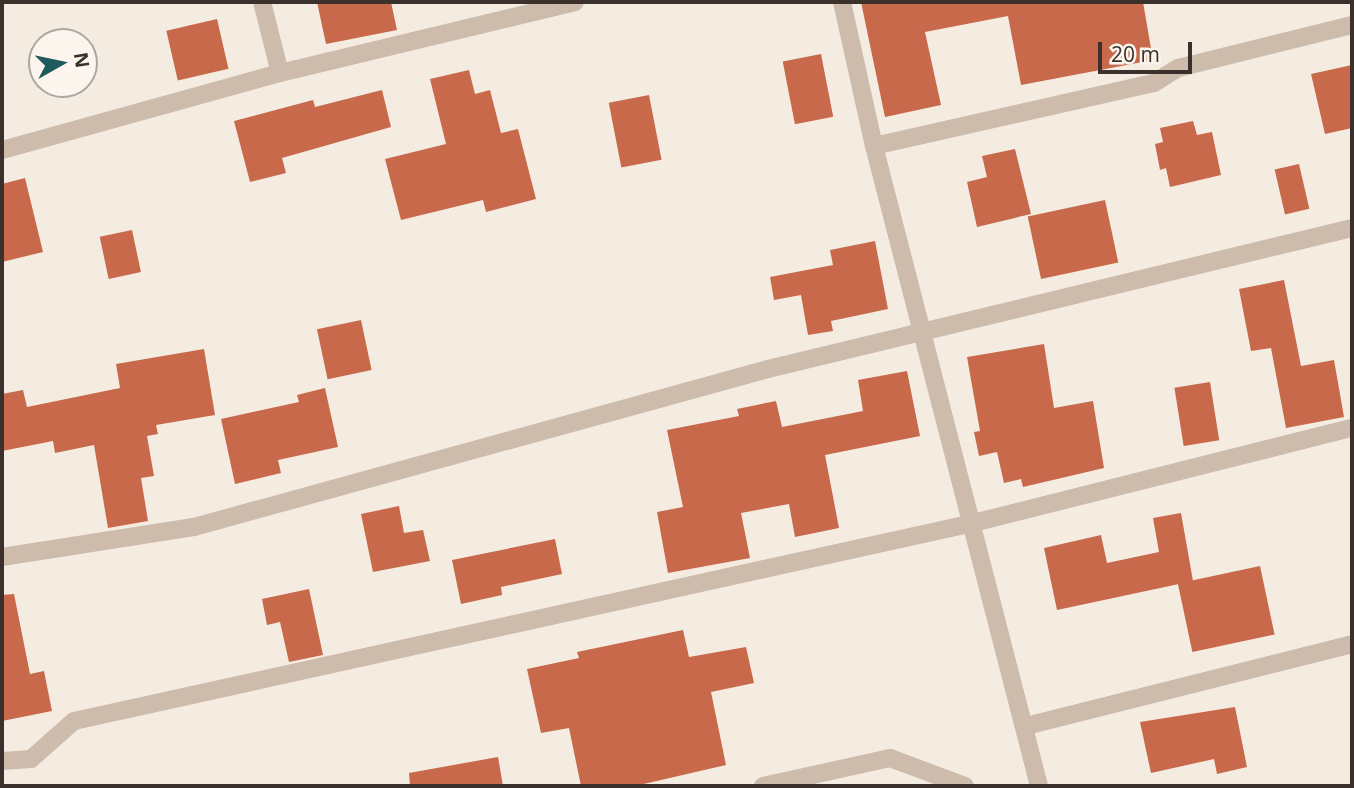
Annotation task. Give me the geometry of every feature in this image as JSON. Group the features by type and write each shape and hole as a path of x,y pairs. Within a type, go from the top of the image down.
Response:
{"street":[{"path":"262,2 280,73"},
{"path":"842,2 874,146 1026,726 1039,786"},
{"path":"2,150 280,73 566,3"},
{"path":"874,146 1154,83 1178,68 1352,25"},
{"path":"2,557 194,527 768,369 922,335 1352,228"},
{"path":"2,761 31,759 74,721 973,523 1352,429"},
{"path":"1026,726 1352,644"},
{"path":"763,786 890,758 965,786"}],"building":[{"path":"317,2 391,2 397,30 326,44"},
{"path":"861,2 1143,2 1153,60 1021,85 1008,16 925,32 941,105 885,117"},
{"path":"217,19 228,69 178,80 166,31"},
{"path":"821,54 833,117 795,124 783,61"},
{"path":"1352,65 1352,128 1325,134 1311,74"},
{"path":"469,70 475,94 490,90 501,133 518,129 536,199 486,212 483,200 401,220 385,159 446,144 430,79"},
{"path":"382,90 391,127 282,158 286,173 250,182 234,121 313,100 315,107"},
{"path":"649,95 662,160 621,168 609,103"},
{"path":"1193,121 1197,135 1212,132 1221,175 1170,187 1166,168 1160,170 1155,144 1163,142 1160,128"},
{"path":"1015,149 1031,214 977,227 967,182 987,177 982,156"},
{"path":"1299,164 1309,209 1285,214 1275,170"},
{"path":"25,178 43,252 2,262 2,184"},
{"path":"1105,200 1118,263 1041,279 1028,216"},
{"path":"132,230 141,272 109,279 100,237"},
{"path":"875,241 888,309 831,321 833,331 808,335 801,295 774,300 770,277 833,265 830,250"},
{"path":"1284,280 1301,366 1334,360 1344,417 1286,428 1271,348 1251,351 1239,289"},
{"path":"361,320 372,370 328,379 317,329"},
{"path":"1044,344 1054,408 1093,401 1104,468 1023,487 1021,479 1004,483 997,452 979,456 974,432 980,431 967,357"},
{"path":"204,349 215,415 156,425 158,434 147,436 154,476 141,478 148,521 108,528 94,445 55,453 53,441 2,451 2,394 23,390 27,407 120,388 116,364"},
{"path":"907,371 920,436 825,455 839,528 795,537 789,504 741,513 750,558 668,573 657,512 683,507 667,430 739,416 737,409 776,401 782,427 863,411 858,380"},
{"path":"1210,382 1219,440 1184,446 1174,388"},
{"path":"325,388 338,447 278,460 281,473 235,484 221,419 299,402 297,395"},
{"path":"399,506 404,533 423,530 430,561 373,572 361,514"},
{"path":"1181,513 1193,581 1057,610 1044,548 1101,535 1107,563 1159,552 1153,518"},
{"path":"555,539 562,574 501,587 502,595 461,604 452,560"},
{"path":"1260,566 1275,634 1192,652 1178,583"},
{"path":"309,589 323,655 289,662 280,622 267,625 262,599"},
{"path":"14,594 30,674 44,671 52,711 2,721 2,595"},
{"path":"683,630 689,657 746,647 754,683 711,692 726,765 635,786 581,786 569,728 541,733 527,669 579,658 577,652"},
{"path":"1235,707 1247,767 1217,774 1214,759 1151,773 1140,722"},
{"path":"498,757 503,786 410,786 409,773"}]}
